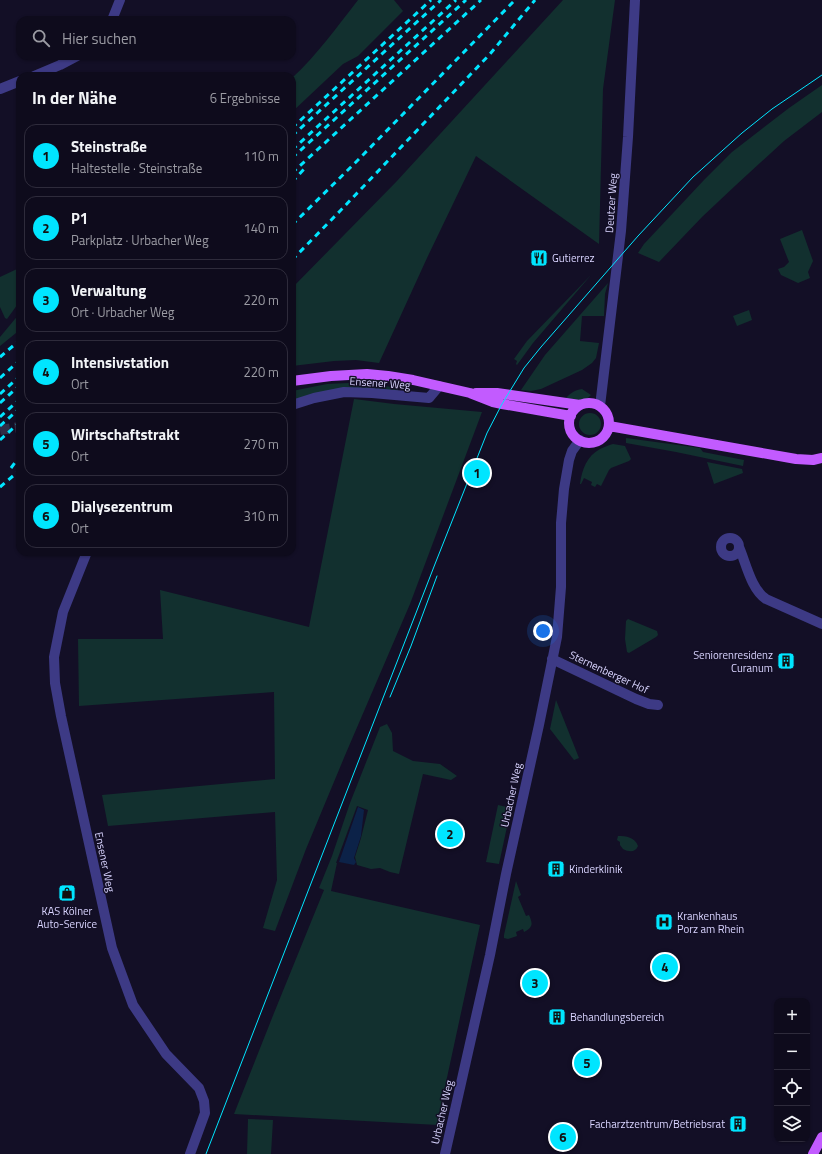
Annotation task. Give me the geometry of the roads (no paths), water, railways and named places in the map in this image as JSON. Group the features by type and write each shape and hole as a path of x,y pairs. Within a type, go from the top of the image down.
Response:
{"main road":[{"path":"296,380 331,376 367,374 401,378 470,393 493,402 571,416"},
{"path":"470,393 497,393 580,405 588,403 600,406 606,412 609,426 603,437 592,442 586,442 574,436 569,423 571,416 580,405"},
{"path":"609,426 796,459 813,460 822,458"},
{"path":"813,1154 822,1137"}],"street":[{"path":"114,16 120,0"},
{"name":"Deutzer Weg","path":"600,406 621,231 628,137 635,0"},
{"path":"44,72 70,60"},
{"path":"0,90 16,84"},
{"name":"Ensener Weg","path":"296,404 314,398 344,392 429,398 439,386"},
{"name":"Urbacher Weg","path":"445,1154 490,955 557,637 561,594 564,489 569,460 572,451 580,440"},
{"path":"739,547 755,588 760,595 822,624"},
{"name":"Ensener Weg","path":"84,556 63,612 54,657 55,683 112,948 127,991 133,1005 166,1054 199,1088 204,1101 205,1113 190,1154"},
{"name":"Sternenberger Hof","path":"552,659 649,704 658,705"}],"water":[{"path":"358,807 364,810 361,836 354,858 356,862 354,865 339,862"}],"tunnel":[{"path":"0,430 16,428"}],"tram line":[{"path":"206,1154 435,564 487,433 502,404 524,368 541,347 638,236 693,177 742,133 772,109 822,75"},
{"path":"390,697 437,576"}],"railway":[{"path":"296,124 431,0"},
{"path":"296,132 441,0"},
{"path":"296,146 456,0"},
{"path":"296,154 466,0"},
{"path":"296,169 481,0"},
{"path":"296,221 515,0"},
{"path":"296,256 490,54 535,0"},
{"path":"296,178 307,166"},
{"path":"0,357 16,343"},
{"path":"0,378 16,364"},
{"path":"0,394 16,380"},
{"path":"0,403 16,389"},
{"path":"0,417 16,403"},
{"path":"0,426 16,412"},
{"path":"0,440 16,426"},
{"path":"11,468 16,461"},
{"path":"0,487 16,473"}],"place":[{"name":"Gutierrez","path":"539,258"},
{"name":"Steinstraße","path":"477,473"},
{"name":"Seniorenresidenz Curanum","path":"786,661"},
{"name":"P1","path":"450,834"},
{"name":"Kinderklinik","path":"556,869"},
{"name":"KAS Kölner Auto-Service","path":"67,893"},
{"name":"Krankenhaus Porz am Rhein","path":"664,922"},
{"name":"Intensivstation","path":"665,967"},
{"name":"Verwaltung","path":"535,983"},
{"name":"Behandlungsbereich","path":"557,1017"},
{"name":"Wirtschaftstrakt","path":"587,1063"},
{"name":"Facharztzentrum/Betriebsrat","path":"738,1124"},
{"name":"Dialysezentrum","path":"563,1137"}]}
